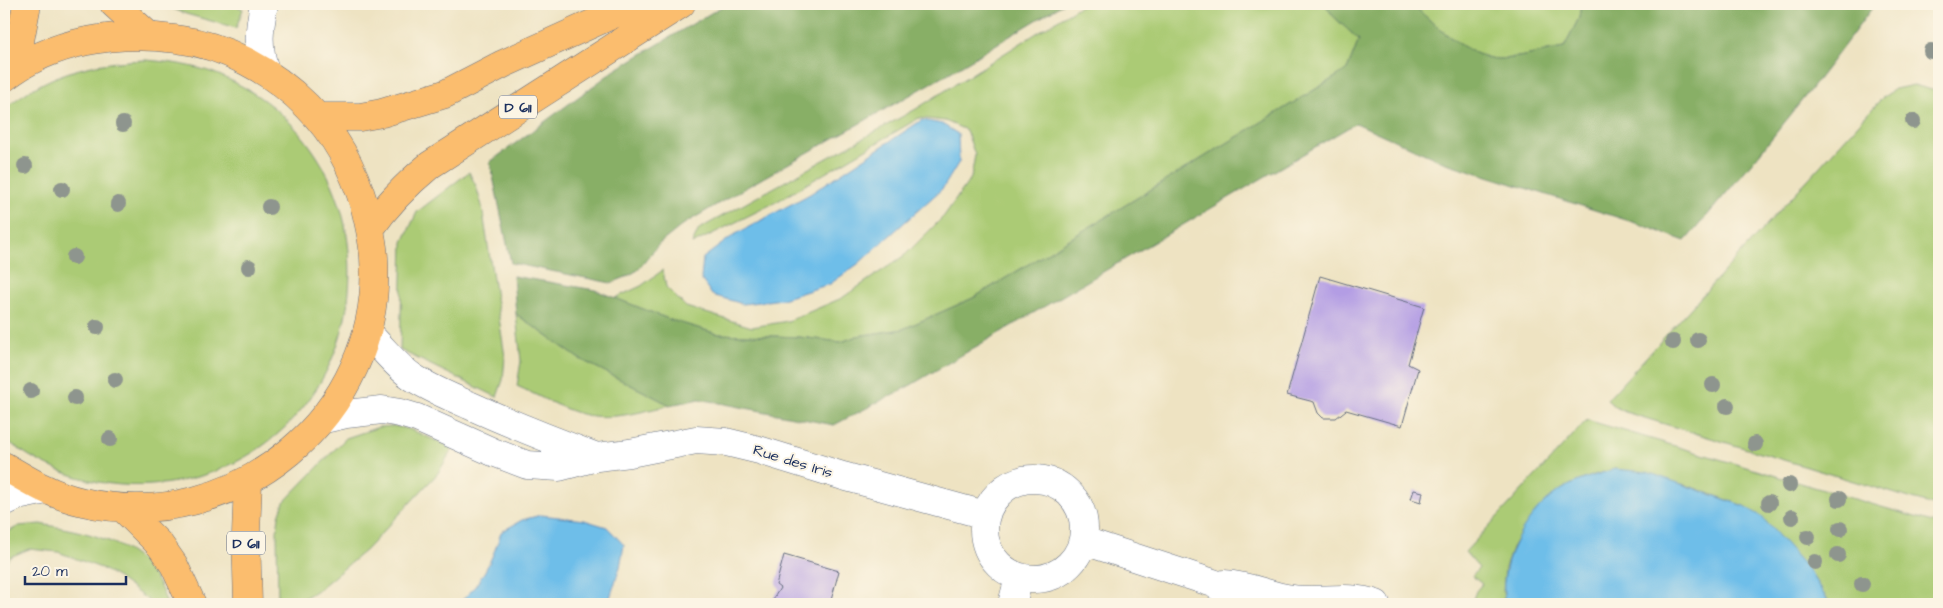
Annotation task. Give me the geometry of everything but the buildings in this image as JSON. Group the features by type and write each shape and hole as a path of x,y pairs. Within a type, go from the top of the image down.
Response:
{"main road":[{"path":"6,77 19,46 27,4"},
{"path":"114,4 148,35"},
{"path":"318,118 360,117 444,94 503,64 636,4"},
{"name":"D 611","path":"370,229 405,186 430,165 681,4"},
{"path":"4,466 46,490 83,502 122,508 166,507 208,498 248,482 277,463 304,441 324,419 350,376 367,333 374,296 374,259 370,229 359,185 342,151 318,118 294,93 265,71 228,52 189,40 148,35 111,37 74,44 40,57 6,77"},
{"name":"D 611","path":"248,482 246,534 248,604"},
{"path":"122,508 160,545 174,565 192,604"}],"street":[{"path":"264,4 260,27 259,52 265,71"},
{"name":"Rue des Iris","path":"367,333 383,347 397,364 413,377 432,388 507,422 597,457"},
{"name":"Rue des Iris","path":"324,419 346,414 382,410 417,418 493,452 527,464 559,467 597,457 630,453 696,440 726,442 985,516"},
{"path":"1033,478 1050,480 1063,487 1074,497 1082,510 1085,526 1084,541 1077,556 1066,569 1052,577 1036,580 1019,578 1005,571 994,560 987,546 984,531 985,516 992,500 1003,489 1018,481 1033,478"},
{"path":"4,502 17,496 46,490"},
{"path":"1084,541 1213,583 1238,585 1292,599 1348,598 1376,604"},
{"path":"1012,604 1019,578"},
{"path":"1213,583 1247,604"}],"green space":[{"path":"161,4 232,4 243,9 236,28 186,14"},
{"path":"726,4 1063,4 944,76 684,224 659,244 638,270 626,277 611,283 511,263 490,162 615,70"},
{"path":"1083,4 1325,4 1333,16 1359,40 1347,70 973,298 903,329 857,336 841,342 799,337 718,334 671,320 615,298 641,286 663,270 666,287 686,307 752,327 788,321 842,298 905,255 944,216 971,178 975,155 966,130 945,121 919,118 776,202 692,244 699,229 916,109"},
{"path":"1325,4 1412,4 1441,30 1464,47 1488,57 1506,59 1564,48 1579,18 1581,4 1875,4 1783,125 1685,241 1645,226 1443,162 1356,123 911,385 834,425 699,399 670,405 578,358 516,314 513,276 595,290 671,320 718,334 799,337 841,342 857,336 903,329 973,298 1347,70 1359,40 1333,16"},
{"path":"1412,4 1581,4 1579,18 1564,48 1499,59 1476,53 1464,47 1441,30"},
{"path":"146,60 180,64 214,73 280,113 324,168 346,232 348,299 330,364 292,420 236,462 162,484 141,486 99,482 58,470 21,451 4,438 4,109 37,86 70,72 106,63"},
{"path":"1914,85 1939,92 1939,507 1625,412 1607,400 1882,98 1895,89"},
{"path":"469,172 476,186 482,206 505,357 503,380 497,397 400,350 403,242 417,212"},
{"path":"516,314 578,358 670,405 624,415 589,416 563,408 517,386 521,361"},
{"path":"1587,420 1939,524 1939,604 1830,604 1808,569 1744,506 1686,485 1615,469 1570,485 1546,501 1526,525 1513,546 1505,568 1503,592 1505,604 1471,604 1476,591 1482,584 1472,576 1479,568 1465,552"},
{"path":"394,426 409,429 453,448 438,473 366,550 319,589 294,604 278,604 277,531 279,516 284,502 346,438 379,427"},
{"path":"40,524 90,534 122,547 148,568 159,585 167,604 153,604 101,568 58,552 29,549 10,557 4,564 4,534 19,526"}],"water":[{"path":"922,120 942,124 958,134 959,162 943,188 858,264 830,284 782,299 743,304 712,295 701,279 703,258 734,235 810,194"},
{"path":"1615,469 1647,472 1744,506 1761,516 1808,569 1830,604 1505,604 1505,576 1508,562 1519,535 1536,511 1553,495 1569,485"},
{"path":"541,515 584,520 607,527 624,545 620,567 608,604 457,604 465,598 478,582 494,552 501,532 522,520"}]}
